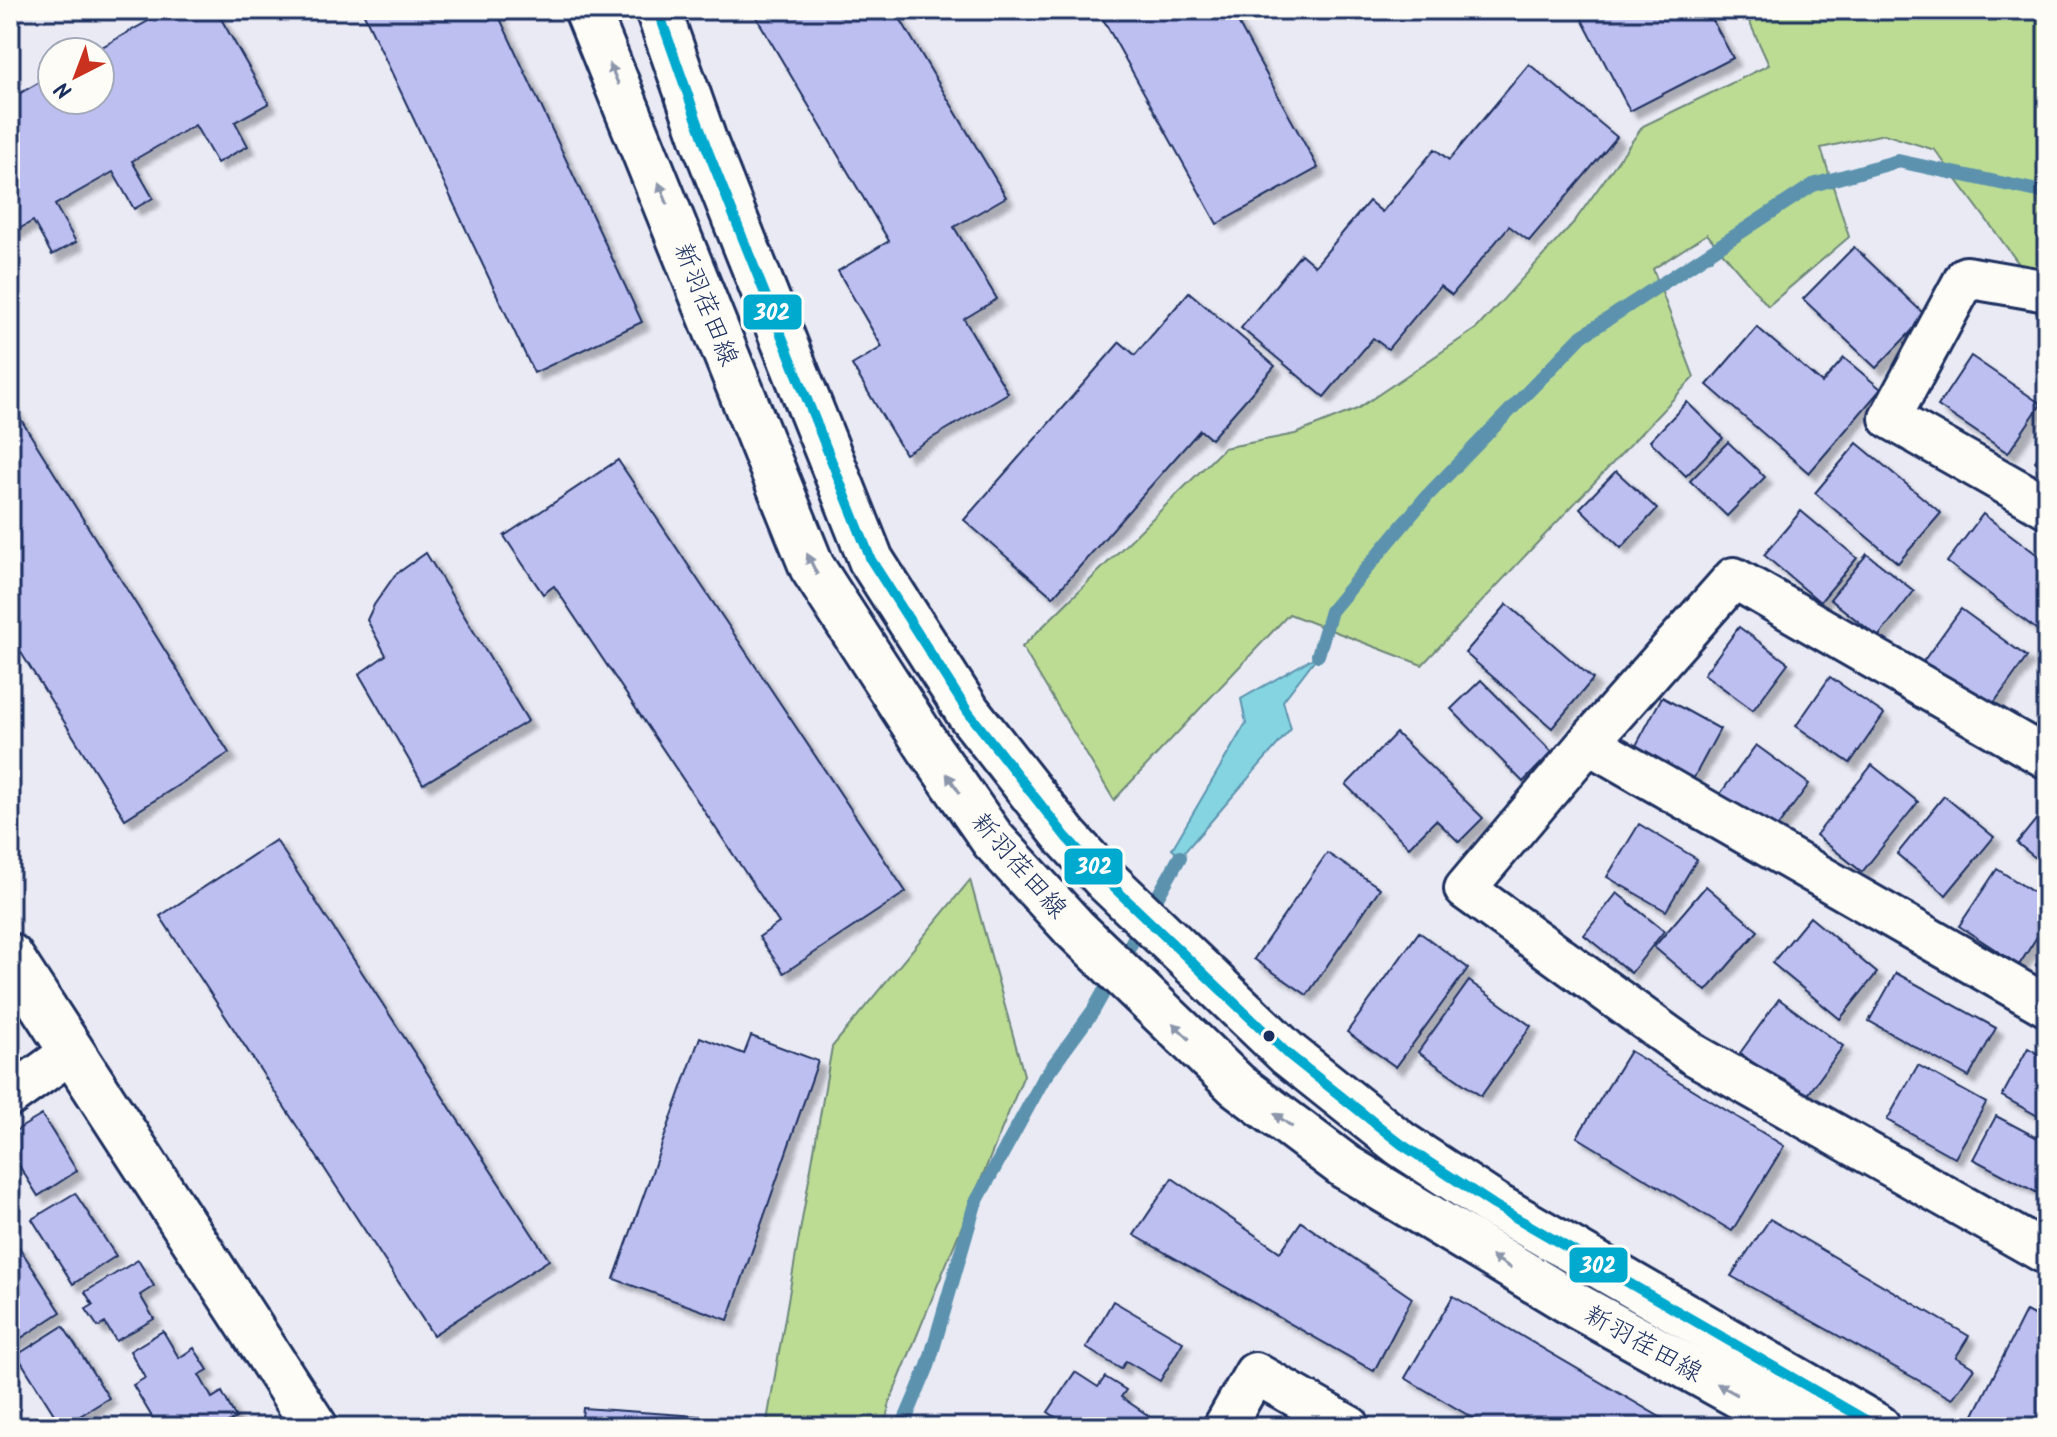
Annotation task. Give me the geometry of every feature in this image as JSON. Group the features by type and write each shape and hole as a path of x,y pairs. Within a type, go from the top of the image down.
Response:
{"street":[{"name":"新羽荏田線","path":"587,10 812,567 929,748 993,840 1074,928 1237,1085 1346,1167 1577,1306 1796,1427"},
{"name":"新羽荏田線","path":"658,10 706,146 871,560 968,712 1066,837 1107,881 1288,1054 1401,1144 1494,1205 1878,1427"},
{"path":"2047,291 1966,277 1890,418 2047,507"},
{"path":"2047,758 1734,578 1588,743 1465,889 1693,1054 2047,1254"},
{"path":"1588,743 2047,1006"},
{"path":"10,956 315,1427"},
{"path":"10,1096 70,1053"},
{"path":"1224,1427 1255,1373 1350,1427"}],"green space":[{"path":"1744,10 2047,10 2047,274 2022,268 1935,150 1884,134 1821,148 1849,237 1768,306 1707,234 1653,269 1694,377 1422,665 1289,614 1114,800 1022,647 1224,448 1295,434 1357,409 1477,328 1574,222 1643,126 1769,65"},
{"path":"970,880 1024,1075 890,1401 885,1427 766,1427 832,1047"}],"water":[{"path":"1318,655 1283,701 1291,729 1180,857 1172,849 1246,723 1241,699"}],"building":[{"path":"168,10 216,10 269,103 235,122 248,146 217,163 195,125 132,161 153,198 134,209 113,172 55,205 76,242 52,255 33,221 10,234 10,99 36,84 36,116 116,116 116,39"},
{"path":"362,10 496,10 642,322 534,373"},
{"path":"752,10 895,10 1006,197 954,227 997,299 964,319 1008,393 905,454 852,365 882,347 838,271 889,241"},
{"path":"1098,10 1231,10 1318,168 1217,224"},
{"path":"1577,10 1707,10 1733,58 1630,111"},
{"path":"1529,64 1617,137 1529,241 1509,226 1452,295 1440,286 1388,349 1373,338 1324,397 1241,328 1301,254 1315,266 1369,201 1382,212 1435,149 1449,160"},
{"path":"1854,247 1926,316 1876,368 1803,299"},
{"path":"1189,292 1275,366 1211,439 1200,430 1053,597 964,520 1120,342 1135,355"},
{"path":"1757,327 1822,383 1844,358 1881,389 1809,473 1707,385"},
{"path":"1971,356 2041,404 2008,453 1938,406"},
{"path":"10,402 229,753 125,819 10,635"},
{"path":"1687,402 1723,438 1686,476 1650,441"},
{"path":"1728,442 1765,477 1727,516 1690,481"},
{"path":"1857,443 1941,513 1898,563 1815,493"},
{"path":"2047,445 2047,470 2035,461"},
{"path":"618,460 906,892 784,973 759,937 779,923 554,586 543,594 504,536"},
{"path":"1616,471 1657,509 1621,548 1580,508"},
{"path":"1801,511 1857,558 1820,602 1764,555"},
{"path":"1983,514 2047,562 2047,631 2044,635 1947,562"},
{"path":"426,553 528,721 423,784 359,674 386,655 367,620 374,605 395,575"},
{"path":"1867,554 1914,591 1878,637 1830,599"},
{"path":"1507,604 1593,679 1552,728 1465,653"},
{"path":"1961,609 2027,657 1988,711 1922,663"},
{"path":"1739,627 1788,663 1753,710 1704,674"},
{"path":"1830,677 1884,714 1850,763 1796,726"},
{"path":"1481,680 1552,752 1523,782 1451,709"},
{"path":"1662,697 1720,729 1691,783 1633,751"},
{"path":"1396,733 1483,818 1459,842 1436,820 1409,847 1346,785"},
{"path":"1756,745 1809,784 1772,834 1720,794"},
{"path":"1872,765 1918,802 1862,872 1816,835"},
{"path":"1944,796 1994,837 1946,895 1897,854"},
{"path":"2047,806 2047,867 2017,843"},
{"path":"1639,824 1697,859 1666,911 1607,877"},
{"path":"276,840 549,1260 433,1335 160,916"},
{"path":"1327,853 1380,888 1307,995 1254,959"},
{"path":"1997,869 2047,901 2047,921 2019,965 1959,926"},
{"path":"1706,886 1758,931 1706,991 1654,947"},
{"path":"1617,893 1664,931 1631,973 1584,935"},
{"path":"1810,917 1877,973 1840,1019 1772,963"},
{"path":"1419,932 1468,968 1396,1067 1347,1032"},
{"path":"2047,951 2047,974 2036,965"},
{"path":"1896,973 1996,1028 1969,1077 1869,1021"},
{"path":"1469,981 1531,1026 1481,1096 1418,1052"},
{"path":"1779,999 1843,1046 1804,1100 1740,1053"},
{"path":"751,1036 818,1061 728,1320 614,1279 700,1037 744,1054"},
{"path":"2028,1048 2047,1059 2047,1121 2002,1096"},
{"path":"1630,1051 1784,1146 1732,1231 1577,1137"},
{"path":"1918,1065 1986,1103 1955,1158 1887,1120"},
{"path":"42,1115 77,1171 38,1196 10,1151 10,1134"},
{"path":"1996,1116 2047,1143 2047,1198 1973,1159"},
{"path":"1172,1178 1280,1252 1301,1222 1412,1298 1374,1371 1134,1235"},
{"path":"75,1193 116,1256 73,1284 32,1219"},
{"path":"1770,1219 1969,1336 1956,1357 1974,1368 1952,1399 1731,1276"},
{"path":"17,1244 61,1312 15,1342 10,1334 10,1249"},
{"path":"138,1260 154,1286 140,1295 154,1319 116,1341 105,1323 98,1327 86,1309 93,1305 85,1292"},
{"path":"1453,1296 1677,1427 1488,1427 1405,1378"},
{"path":"1113,1301 1183,1342 1160,1381 1126,1361 1121,1369 1086,1348"},
{"path":"2026,1311 2047,1322 2047,1427 1968,1427"},
{"path":"63,1326 109,1398 62,1427 17,1355"},
{"path":"163,1331 179,1358 194,1348 208,1370 199,1375 212,1398 222,1392 236,1418 227,1423 230,1427 158,1427 133,1385 145,1378 130,1351"},
{"path":"1075,1372 1098,1387 1105,1377 1126,1390 1121,1397 1158,1422 1154,1427 1070,1427 1048,1412"},
{"path":"583,1408 725,1418 724,1427 581,1427"}],"waterway":[{"path":"1318,655 1331,611 1427,496 1582,336 1813,185 1898,161 2047,193"},
{"path":"902,1427 928,1366 975,1204 1044,1078 1093,1011 1180,857"}],"transit line":[{"name":"302","path":"658,10 706,146 871,560 968,712 1066,837 1107,881 1288,1054 1401,1144 1494,1205 1878,1427"}]}
